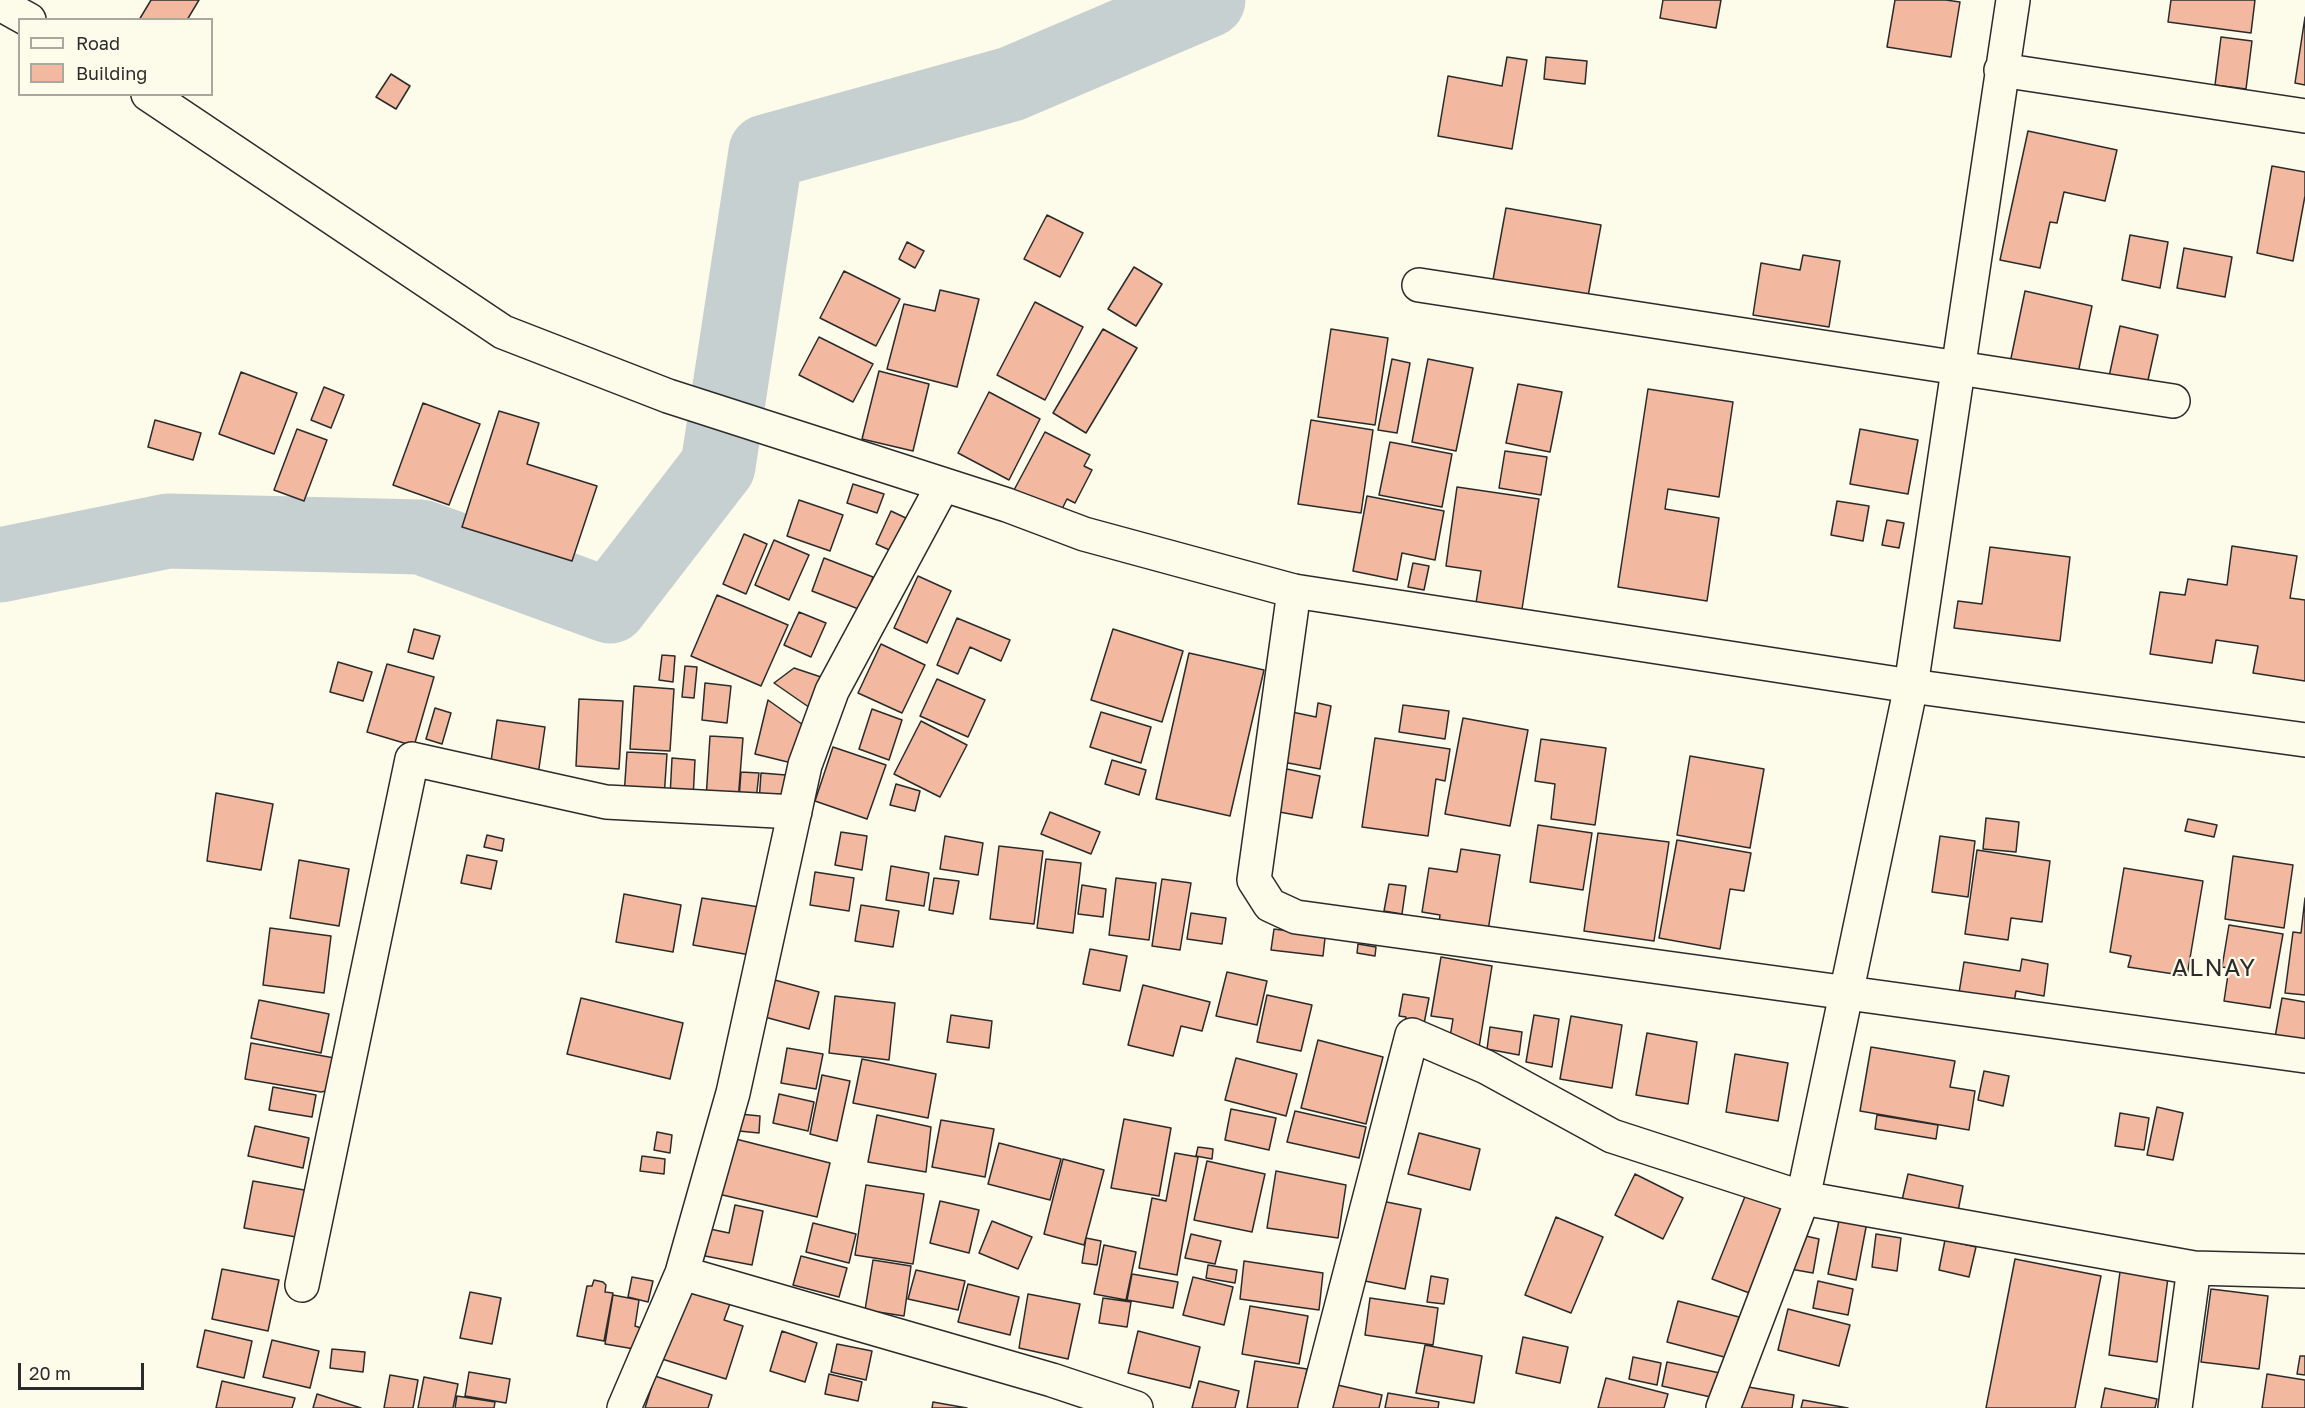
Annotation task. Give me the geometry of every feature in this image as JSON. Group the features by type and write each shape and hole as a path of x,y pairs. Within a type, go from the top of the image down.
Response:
{"street":[{"path":"1723,1408 1803,1198 1911,686 2013,0"},
{"path":"0,4 25,18"},
{"path":"2001,70 2305,116"},
{"path":"151,96 503,332 669,396 1006,505 1084,534 1294,591 1911,686 2305,740"},
{"path":"1419,285 2174,401"},
{"path":"624,1408 682,1273 733,1093 805,765 832,691 943,485"},
{"path":"1294,591 1254,880 1270,905 1296,917 2305,1056"},
{"path":"302,1285 412,759 606,802 795,812"},
{"path":"1315,1408 1412,1035 1486,1067 1612,1137 1803,1198 2194,1268 2305,1271"},
{"path":"2175,1408 2194,1268"},
{"path":"682,1273 1052,1380 1136,1408"}],"building":[{"path":"151,0 199,0 188,18 140,18"},
{"path":"1663,0 1721,0 1716,28 1660,18"},
{"path":"1895,0 1960,2 1951,57 1887,47"},
{"path":"2171,0 2255,0 2251,33 2168,22"},
{"path":"2305,17 2305,85 2295,83"},
{"path":"2221,37 2252,41 2246,89 2215,85"},
{"path":"1507,57 1527,60 1512,149 1438,136 1448,76 1502,86"},
{"path":"1546,57 1587,61 1585,84 1544,79"},
{"path":"391,74 410,86 396,109 376,97"},
{"path":"2028,131 2117,150 2105,201 2064,192 2057,223 2050,222 2040,268 2000,260"},
{"path":"2272,166 2305,172 2305,196 2293,261 2257,253"},
{"path":"1506,208 1601,225 1587,302 1492,285"},
{"path":"1047,215 1083,233 1060,277 1024,259"},
{"path":"2130,235 2168,242 2160,288 2122,280"},
{"path":"907,242 924,251 915,268 899,259"},
{"path":"2184,248 2232,257 2225,297 2177,288"},
{"path":"1803,255 1840,261 1829,327 1753,315 1761,263 1800,270"},
{"path":"1134,267 1162,284 1136,326 1108,309"},
{"path":"844,271 900,299 876,346 820,318"},
{"path":"940,290 979,299 957,387 887,369 904,304 935,311"},
{"path":"2025,291 2092,306 2077,378 2010,363"},
{"path":"1035,302 1083,327 1045,400 997,375"},
{"path":"2120,326 2158,335 2146,389 2108,381"},
{"path":"1103,329 1137,348 1086,433 1053,413"},
{"path":"1331,329 1388,338 1375,425 1318,417"},
{"path":"819,337 873,364 853,402 799,375"},
{"path":"1392,359 1410,363 1397,433 1378,430"},
{"path":"1428,359 1473,368 1456,451 1412,442"},
{"path":"879,371 929,384 913,451 862,439"},
{"path":"241,372 297,393 274,454 219,434"},
{"path":"1518,384 1562,392 1550,452 1506,443"},
{"path":"324,387 344,395 331,428 311,420"},
{"path":"1648,389 1733,402 1719,497 1668,489 1665,509 1719,518 1707,601 1618,587"},
{"path":"989,392 1040,419 1009,480 958,453"},
{"path":"423,403 480,424 449,505 393,485"},
{"path":"499,411 539,423 527,464 597,486 572,561 462,527"},
{"path":"155,420 201,433 193,460 148,447"},
{"path":"1311,420 1373,430 1361,513 1298,504"},
{"path":"297,429 327,440 304,501 274,490"},
{"path":"1860,429 1918,440 1908,494 1850,484"},
{"path":"1045,432 1090,455 1084,466 1092,470 1075,503 1067,499 1060,513 1014,490"},
{"path":"1390,442 1452,454 1442,507 1379,495"},
{"path":"1505,451 1547,457 1541,495 1499,488"},
{"path":"853,484 884,494 877,513 847,503"},
{"path":"1457,487 1539,499 1520,622 1476,603 1481,571 1446,566"},
{"path":"1367,496 1444,511 1435,560 1402,553 1397,580 1353,571"},
{"path":"799,500 843,515 830,551 787,536"},
{"path":"1837,501 1869,506 1863,541 1831,535"},
{"path":"891,511 908,519 894,552 876,544"},
{"path":"1887,520 1904,523 1899,548 1882,545"},
{"path":"744,534 767,544 746,594 723,584"},
{"path":"774,540 809,555 789,600 755,585"},
{"path":"2232,546 2297,556 2290,598 2305,600 2305,681 2253,673 2258,646 2216,640 2212,663 2150,654 2160,592 2185,595 2188,579 2227,585"},
{"path":"1990,547 2070,557 2060,641 1954,628 1958,601 1982,604"},
{"path":"824,558 873,577 861,610 812,591"},
{"path":"1413,563 1429,566 1424,590 1408,587"},
{"path":"918,576 951,591 927,643 894,628"},
{"path":"717,595 788,625 761,686 691,656"},
{"path":"799,612 826,623 811,657 784,645"},
{"path":"957,618 1010,640 1001,661 970,647 958,674 937,665"},
{"path":"414,629 440,636 433,659 408,652"},
{"path":"1113,629 1183,651 1162,722 1091,700"},
{"path":"881,644 925,665 902,713 858,693"},
{"path":"1189,653 1264,670 1230,816 1156,799"},
{"path":"662,655 675,656 673,682 659,680"},
{"path":"338,662 372,672 363,701 330,692"},
{"path":"387,664 434,677 414,746 367,732"},
{"path":"685,666 697,667 694,698 682,697"},
{"path":"794,668 833,681 813,710 774,683"},
{"path":"937,679 985,700 968,737 920,716"},
{"path":"705,683 731,686 727,723 702,720"},
{"path":"634,686 674,689 670,751 630,749"},
{"path":"579,699 623,701 619,769 576,766"},
{"path":"768,700 806,727 800,765 755,754"},
{"path":"1318,703 1331,706 1320,769 1283,762 1292,712 1316,717"},
{"path":"1403,705 1449,711 1445,739 1399,732"},
{"path":"435,708 451,713 442,744 426,739"},
{"path":"872,709 902,720 889,760 859,749"},
{"path":"1101,712 1151,727 1141,763 1090,747"},
{"path":"1463,718 1528,730 1510,826 1445,814"},
{"path":"497,720 545,727 538,775 490,768"},
{"path":"921,721 967,745 940,797 894,774"},
{"path":"710,736 743,738 738,801 706,799"},
{"path":"1375,738 1450,749 1445,781 1436,779 1428,836 1362,827"},
{"path":"1541,739 1606,748 1595,825 1551,819 1555,784 1535,781"},
{"path":"833,747 886,765 867,819 815,801"},
{"path":"627,752 667,754 664,798 624,796"},
{"path":"1690,756 1764,769 1750,848 1677,835"},
{"path":"672,758 695,760 693,799 670,797"},
{"path":"1112,760 1146,770 1139,795 1105,784"},
{"path":"1282,768 1320,776 1312,818 1274,811"},
{"path":"741,772 759,773 756,800 739,799"},
{"path":"761,773 786,775 784,803 759,802"},
{"path":"896,784 920,791 915,811 890,805"},
{"path":"216,793 273,804 261,870 207,861"},
{"path":"1050,812 1100,832 1091,854 1041,834"},
{"path":"1986,818 2019,822 2016,852 1983,849"},
{"path":"2188,819 2217,825 2214,837 2185,831"},
{"path":"1538,825 1592,833 1583,890 1530,882"},
{"path":"841,832 867,836 862,870 835,865"},
{"path":"1598,833 1669,842 1654,941 1584,931"},
{"path":"487,835 504,839 502,851 484,847"},
{"path":"945,836 983,843 978,875 940,869"},
{"path":"1940,836 1975,841 1968,897 1932,892"},
{"path":"1677,840 1751,853 1744,891 1730,889 1720,949 1659,938"},
{"path":"999,846 1043,851 1034,924 990,919"},
{"path":"1461,849 1500,855 1487,937 1438,929 1440,915 1422,912 1429,868 1457,872"},
{"path":"1977,850 2050,861 2042,922 2011,918 2008,940 1965,934"},
{"path":"467,855 497,861 491,889 461,883"},
{"path":"2233,856 2293,865 2284,928 2225,919"},
{"path":"1046,859 1081,863 1073,933 1037,928"},
{"path":"299,860 349,869 339,926 290,918"},
{"path":"891,866 929,873 924,906 886,900"},
{"path":"2124,868 2203,881 2187,976 2128,967 2131,956 2110,952"},
{"path":"815,872 854,878 849,911 810,905"},
{"path":"934,878 959,881 953,914 929,910"},
{"path":"1116,878 1156,883 1149,940 1109,935"},
{"path":"1162,879 1191,883 1180,950 1152,946"},
{"path":"1389,884 1406,886 1402,914 1384,911"},
{"path":"1082,885 1106,889 1103,917 1078,914"},
{"path":"624,894 681,905 673,952 616,942"},
{"path":"702,898 759,907 750,955 693,945"},
{"path":"2305,898 2305,995 2285,993 2293,932 2301,933"},
{"path":"861,905 899,911 893,947 855,941"},
{"path":"1191,913 1226,918 1222,944 1187,939"},
{"path":"2229,925 2283,934 2270,1008 2224,1001 2229,968 2222,967"},
{"path":"270,928 331,936 324,993 263,985"},
{"path":"1274,929 1303,933 1326,929 1323,956 1271,950"},
{"path":"1358,944 1376,947 1375,956 1357,953"},
{"path":"1090,949 1127,956 1120,991 1083,984"},
{"path":"1441,957 1492,966 1478,1054 1448,1049 1453,1019 1431,1016"},
{"path":"2022,959 2048,964 2044,996 2016,991 2013,1008 1958,999 1964,962 2020,971"},
{"path":"1227,972 1267,981 1257,1025 1216,1016"},
{"path":"771,979 819,992 809,1029 761,1016"},
{"path":"1143,985 1210,1002 1202,1031 1181,1026 1173,1056 1128,1045"},
{"path":"1403,994 1429,998 1423,1029 1404,1026 1406,1017 1399,1016"},
{"path":"1267,995 1312,1005 1301,1051 1257,1042"},
{"path":"835,996 895,1003 889,1060 829,1053"},
{"path":"581,998 683,1023 670,1079 567,1054"},
{"path":"2282,998 2305,1002 2305,1049 2274,1043"},
{"path":"259,1000 329,1014 321,1053 251,1038"},
{"path":"951,1015 992,1021 989,1048 947,1042"},
{"path":"1534,1015 1559,1019 1552,1067 1526,1062"},
{"path":"1571,1016 1622,1025 1612,1088 1560,1079"},
{"path":"1490,1027 1522,1032 1519,1055 1487,1049"},
{"path":"1647,1033 1697,1042 1688,1104 1636,1095"},
{"path":"1318,1040 1383,1057 1366,1124 1301,1108"},
{"path":"251,1043 340,1059 335,1089 321,1092 245,1079"},
{"path":"1871,1047 1955,1061 1950,1087 1975,1091 1969,1130 1860,1111"},
{"path":"787,1048 823,1054 816,1089 781,1083"},
{"path":"1735,1054 1788,1063 1778,1121 1726,1112"},
{"path":"1236,1058 1297,1074 1286,1116 1225,1100"},
{"path":"862,1059 936,1074 928,1118 853,1103"},
{"path":"1984,1071 2009,1076 2003,1106 1978,1100"},
{"path":"822,1075 850,1081 837,1141 810,1134"},
{"path":"273,1087 316,1095 312,1117 269,1110"},
{"path":"779,1094 814,1102 808,1131 773,1123"},
{"path":"2157,1107 2183,1113 2173,1160 2147,1155"},
{"path":"1231,1109 1276,1118 1269,1150 1225,1140"},
{"path":"1295,1111 1366,1127 1359,1158 1287,1142"},
{"path":"2120,1113 2149,1118 2144,1150 2115,1146"},
{"path":"740,1114 760,1116 759,1133 739,1131"},
{"path":"877,1115 931,1127 926,1172 868,1162"},
{"path":"1877,1115 1938,1125 1936,1139 1875,1129"},
{"path":"1124,1119 1171,1128 1159,1196 1111,1188"},
{"path":"941,1120 994,1129 985,1177 932,1167"},
{"path":"255,1126 309,1138 303,1168 248,1156"},
{"path":"657,1132 672,1135 670,1153 654,1150"},
{"path":"1419,1133 1480,1149 1470,1190 1408,1174"},
{"path":"728,1137 830,1163 817,1217 714,1193"},
{"path":"999,1143 1061,1159 1050,1200 988,1184"},
{"path":"1198,1147 1213,1149 1212,1159 1196,1156"},
{"path":"1175,1153 1198,1157 1177,1275 1139,1268 1152,1198 1166,1201"},
{"path":"642,1156 665,1159 664,1174 640,1171"},
{"path":"1063,1159 1104,1170 1084,1245 1044,1234"},
{"path":"1207,1161 1265,1174 1252,1232 1194,1220"},
{"path":"1276,1171 1346,1185 1338,1238 1267,1228"},
{"path":"1635,1174 1683,1198 1663,1239 1615,1215"},
{"path":"1908,1174 1963,1186 1956,1221 1900,1209"},
{"path":"253,1181 310,1191 302,1238 244,1228"},
{"path":"866,1185 924,1194 913,1264 855,1255"},
{"path":"1746,1194 1794,1214 1760,1297 1712,1279"},
{"path":"1377,1200 1421,1209 1405,1289 1360,1280"},
{"path":"940,1201 979,1210 969,1253 930,1243"},
{"path":"735,1205 763,1211 752,1265 705,1256 710,1229 729,1233"},
{"path":"1841,1211 1868,1217 1856,1280 1828,1274"},
{"path":"1556,1217 1603,1237 1571,1313 1525,1295"},
{"path":"992,1221 1032,1237 1018,1269 979,1253"},
{"path":"813,1223 856,1234 849,1263 806,1252"},
{"path":"1191,1234 1221,1241 1215,1264 1185,1258"},
{"path":"1797,1234 1819,1239 1813,1273 1790,1269"},
{"path":"1876,1234 1901,1238 1897,1271 1872,1267"},
{"path":"1086,1238 1101,1241 1097,1265 1082,1263"},
{"path":"1945,1240 1976,1247 1969,1277 1939,1270"},
{"path":"1104,1245 1136,1252 1126,1300 1094,1294"},
{"path":"801,1256 847,1268 839,1297 793,1285"},
{"path":"2015,1259 2101,1276 2075,1408 1986,1408"},
{"path":"873,1260 911,1266 904,1316 865,1310"},
{"path":"1244,1261 1323,1273 1319,1310 1240,1299"},
{"path":"2121,1264 2169,1270 2157,1362 2109,1355"},
{"path":"1208,1265 1237,1270 1235,1283 1206,1278"},
{"path":"222,1269 279,1280 268,1331 212,1319"},
{"path":"916,1270 965,1281 958,1310 908,1299"},
{"path":"1132,1274 1178,1282 1173,1308 1127,1300"},
{"path":"1431,1276 1448,1279 1444,1304 1427,1302"},
{"path":"632,1277 653,1281 648,1302 628,1297"},
{"path":"1193,1277 1233,1287 1224,1325 1183,1315"},
{"path":"594,1280 606,1285 605,1292 613,1293 604,1341 577,1336 587,1286 592,1286"},
{"path":"1818,1281 1853,1289 1848,1315 1813,1308"},
{"path":"968,1284 1019,1297 1010,1335 958,1322"},
{"path":"685,1286 731,1301 724,1320 743,1326 726,1379 662,1359"},
{"path":"2211,1289 2268,1296 2259,1369 2201,1362"},
{"path":"470,1292 501,1298 492,1344 460,1338"},
{"path":"1028,1294 1080,1304 1068,1359 1019,1348"},
{"path":"613,1295 639,1300 635,1326 644,1329 640,1350 605,1344"},
{"path":"1103,1298 1131,1302 1127,1327 1099,1323"},
{"path":"1370,1298 1438,1308 1433,1345 1365,1335"},
{"path":"1678,1301 1739,1317 1728,1358 1667,1342"},
{"path":"1250,1306 1308,1316 1299,1364 1242,1354"},
{"path":"1788,1309 1850,1325 1839,1366 1778,1350"},
{"path":"205,1330 252,1341 244,1378 197,1367"},
{"path":"782,1331 817,1343 805,1382 770,1371"},
{"path":"1138,1331 1200,1347 1190,1388 1128,1373"},
{"path":"1523,1337 1568,1347 1560,1383 1516,1373"},
{"path":"272,1340 319,1351 310,1388 263,1377"},
{"path":"837,1344 872,1351 866,1380 831,1372"},
{"path":"1425,1345 1482,1356 1474,1403 1416,1393"},
{"path":"332,1349 365,1352 363,1372 330,1368"},
{"path":"2300,1356 2305,1356 2305,1375 2297,1374"},
{"path":"1633,1357 1661,1363 1657,1385 1629,1379"},
{"path":"1255,1361 1307,1369 1300,1408 1247,1408"},
{"path":"1667,1362 1720,1373 1715,1398 1662,1386"},
{"path":"469,1372 510,1379 506,1403 465,1396"},
{"path":"829,1374 862,1382 858,1401 825,1394"},
{"path":"2267,1374 2305,1380 2305,1408 2262,1408"},
{"path":"390,1375 418,1380 413,1408 384,1408"},
{"path":"655,1376 712,1395 708,1408 645,1408"},
{"path":"424,1377 458,1384 453,1408 418,1408"},
{"path":"1606,1378 1668,1394 1664,1408 1598,1408"},
{"path":"222,1381 295,1398 292,1408 216,1408"},
{"path":"1199,1381 1239,1391 1235,1408 1192,1408"},
{"path":"1333,1384 1382,1395 1379,1408 1327,1408"},
{"path":"1737,1385 1794,1395 1792,1408 1733,1408"},
{"path":"2105,1388 2157,1399 2155,1408 2101,1408"},
{"path":"1388,1393 1439,1402 1438,1408 1385,1408"},
{"path":"317,1394 361,1408 313,1408"},
{"path":"457,1396 495,1402 494,1408 455,1408"},
{"path":"1803,1400 1848,1408 1801,1408"},
{"path":"933,1402 967,1408 932,1408"}],"waterway":[{"path":"0,565 168,531 421,537 610,606 718,466 766,152 1011,84 1208,0"}],"district":[{"name":"ALNAY","path":"2214,968"}]}
